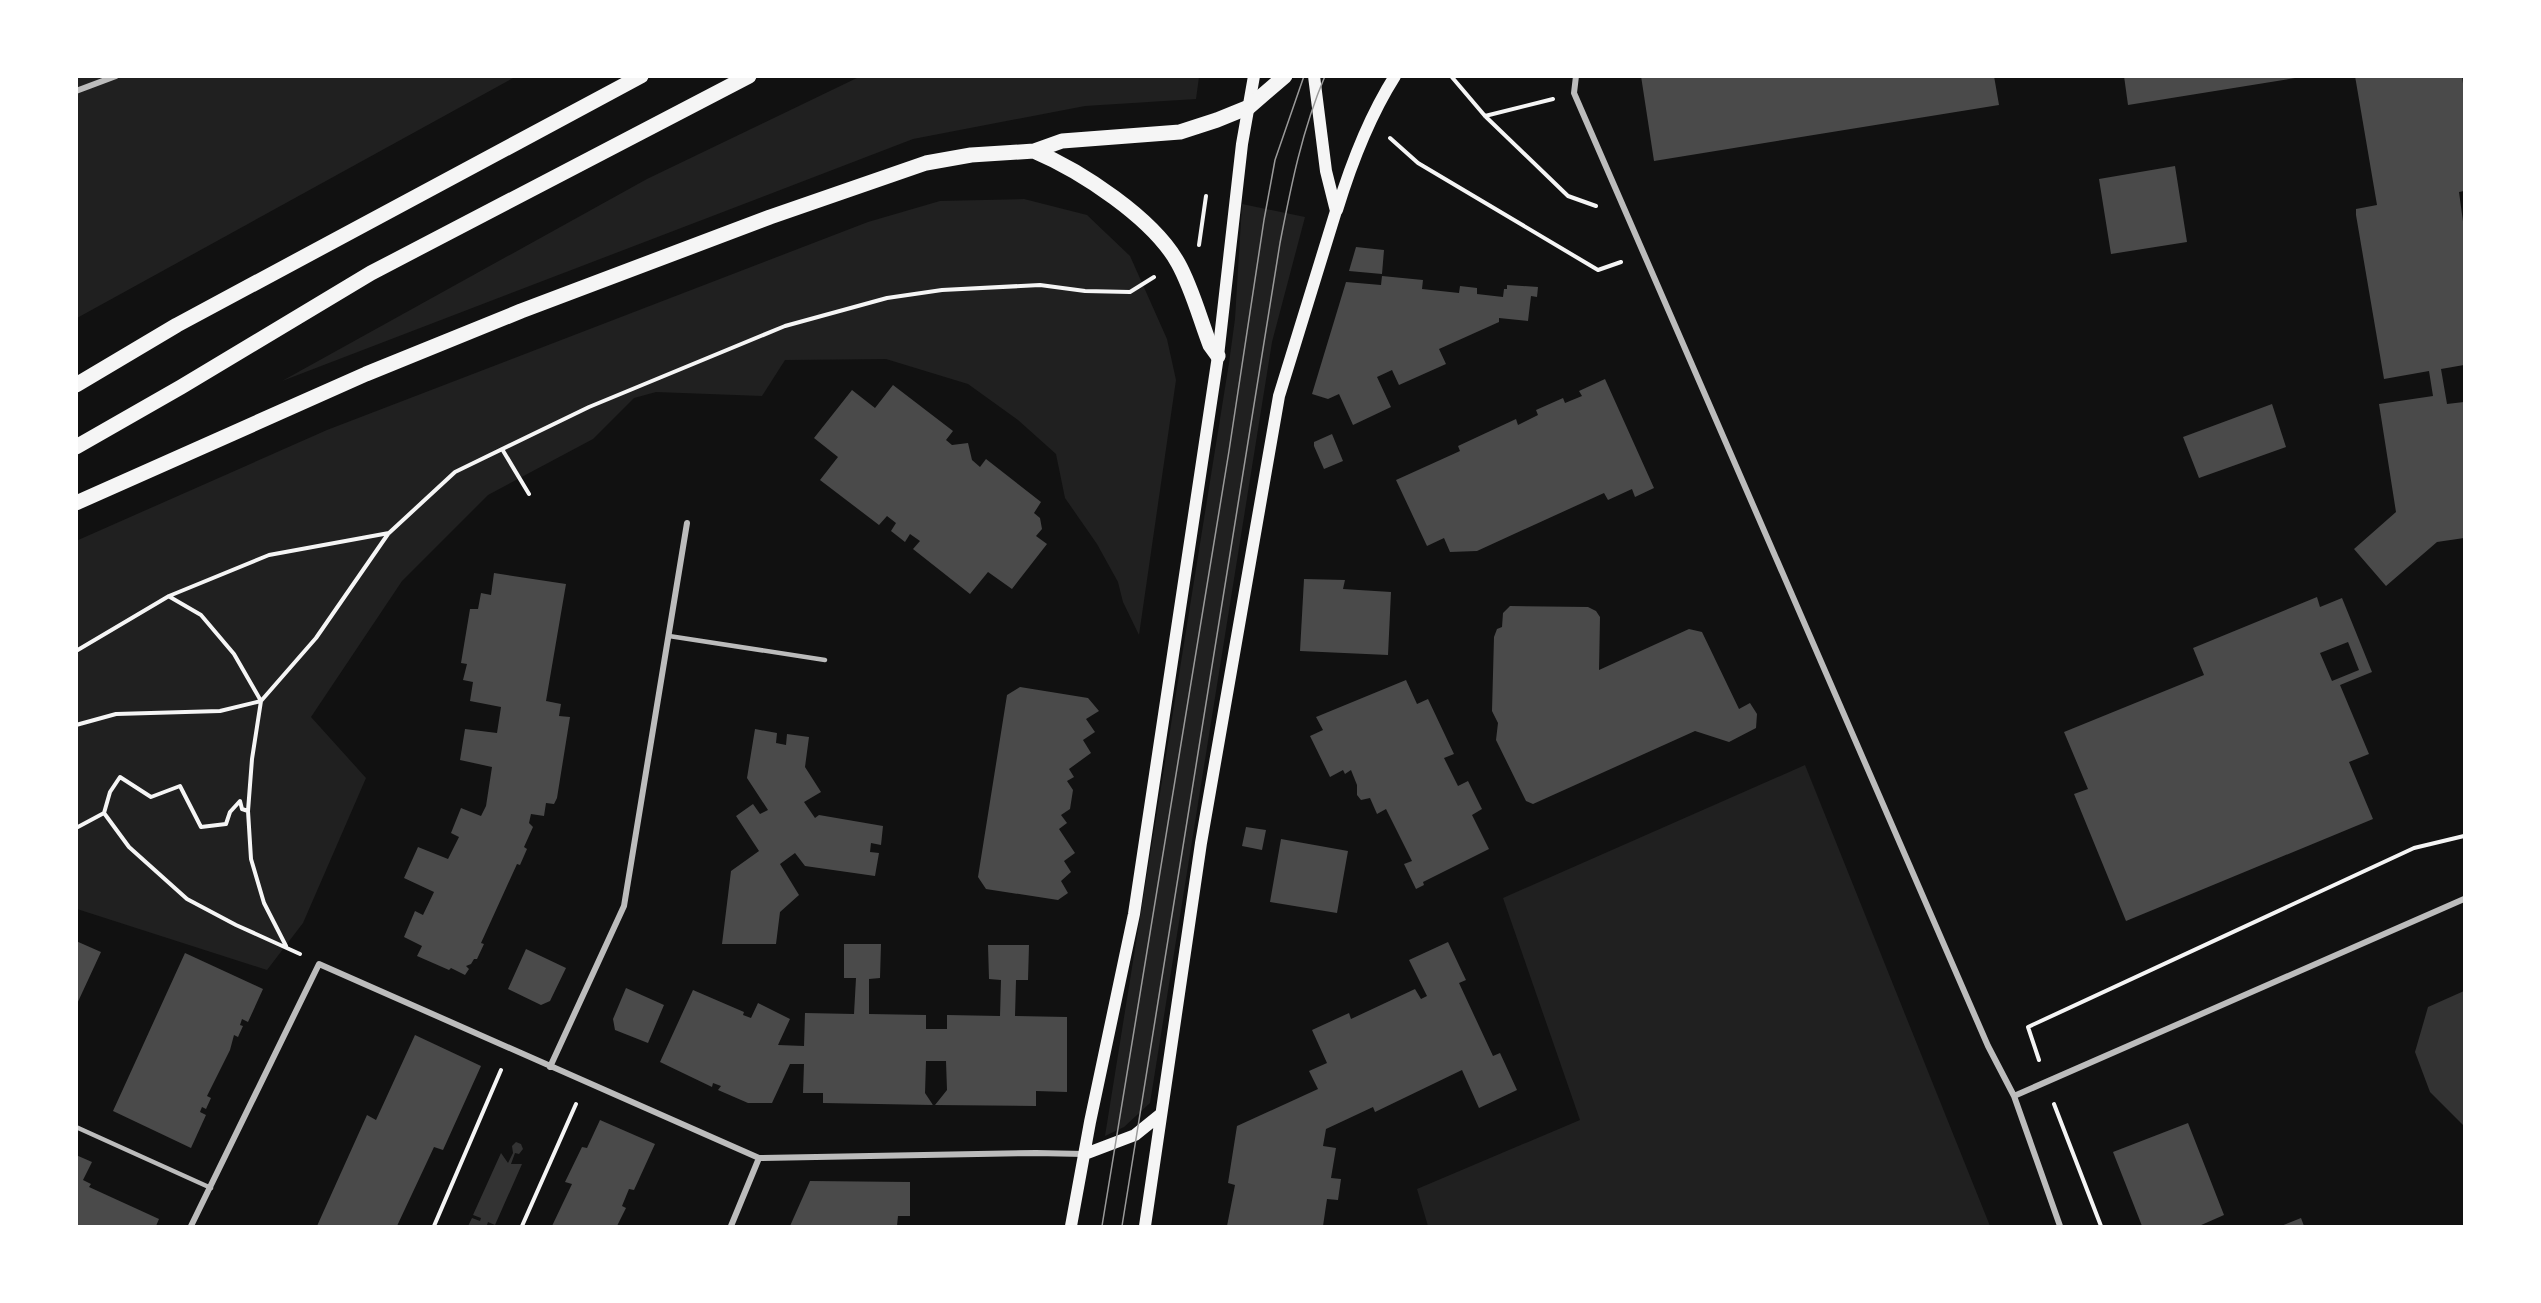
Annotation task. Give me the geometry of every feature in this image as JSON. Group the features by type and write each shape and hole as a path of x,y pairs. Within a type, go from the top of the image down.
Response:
{"main road":[{"path":"76,385 177,325 640,76"},
{"path":"76,447 182,387 371,273 749,76"},
{"path":"1071,1227 1134,914 1218,357 1242,144 1254,76"},
{"path":"76,503 366,374 521,311 770,217 926,163 971,155 1034,151 1062,141 1180,132 1217,120 1249,106 1285,76"},
{"path":"1314,76 1326,171 1336,211"},
{"path":"1145,1227 1201,843 1279,396 1336,211 1361,144 1395,76"},
{"path":"1034,151 1059,162 1093,184 1154,229 1178,262 1210,345 1218,357"},
{"path":"1085,1154 1135,1135 1161,1114"}],"street":[{"path":"76,91 116,76"},
{"path":"1576,76 1574,93 1989,1046 2014,1096 2060,1227"},
{"path":"550,1067 624,906 687,523"},
{"path":"2014,1096 2464,899"},
{"path":"191,1227 320,964 759,1158 1085,1154"},
{"path":"731,1227 759,1158"}],"lane":[{"path":"669,636 825,660"},
{"path":"76,1127 210,1188"}],"path":[{"path":"1451,76 1485,116 1568,196 1627,216"},
{"path":"1485,116 1574,93"},
{"path":"1388,137 1418,163 1598,270 1644,254"},
{"path":"104,813 129,847 187,898 236,925 286,946 264,903 251,859 248,811 252,759 261,701 316,638 389,534 455,472 590,407 796,323 887,298 942,290 1040,285 1085,291 1130,292 1178,262"},
{"path":"502,449 529,494"},
{"path":"76,651 169,596 269,555 389,534"},
{"path":"169,596 201,615 234,654 261,701"},
{"path":"76,724 116,714 220,711 261,701"},
{"path":"76,828 104,813 110,792 120,777 151,797 180,786 201,827 226,824 230,812 240,801 242,809 248,811"},
{"path":"2102,1227 2046,1083 2028,1027 2414,848 2464,836"},
{"path":"434,1227 510,1049"},
{"path":"522,1227 586,1082"}],"shaded area":[{"path":"77,77 515,77 77,318"},
{"path":"859,77 1199,77 1196,99 1085,106 913,139 282,381 647,179"},
{"path":"1024,199 1087,215 1130,256 1167,339 1176,380 1139,635 1123,602 1118,582 1097,544 1065,498 1056,454 1018,420 968,384 886,359 785,360 762,396 656,392 634,398 593,439 488,495 402,581 311,717 366,778 303,923 267,970 77,909 76,541 327,430 868,222 940,201"},
{"path":"1242,204 1305,217 1272,342 1150,1103 1124,1127 1105,1136 1229,363 1235,319"},
{"path":"1805,765 1990,1226 1428,1226 1417,1189 1580,1120 1503,898"},
{"path":"2464,991 2464,1126 2430,1092 2415,1052 2428,1007"},
{"path":"516,1142 521,1144 523,1149 519,1154 515,1153 511,1164 522,1164 495,1225 488,1222 487,1225 490,1226 468,1226 472,1218 480,1221 481,1218 473,1215 501,1153 508,1163 513,1153 512,1146"}],"building":[{"path":"1641,76 1994,76 1999,105 1654,161"},
{"path":"2124,76 2295,76 2295,78 2128,105"},
{"path":"2355,76 2462,76 2464,91 2464,191 2459,192 2464,229 2464,365 2441,369 2447,404 2464,402 2464,538 2437,542 2386,586 2354,549 2396,512 2379,404 2433,396 2429,371 2384,379 2356,215 2356,209 2377,205"},
{"path":"2175,166 2187,242 2111,254 2099,179"},
{"path":"1356,247 1384,250 1382,274 1349,271"},
{"path":"1382,276 1423,280 1422,289 1459,293 1460,286 1477,288 1477,294 1503,297 1507,285 1538,287 1537,297 1531,296 1528,321 1499,318 1499,322 1439,349 1446,364 1399,385 1392,370 1377,377 1391,407 1353,425 1339,394 1328,399 1312,394 1346,282 1381,285"},
{"path":"1605,379 1654,488 1635,497 1632,489 1608,500 1604,493 1477,551 1450,552 1444,538 1427,546 1396,480 1460,451 1458,446 1516,419 1518,425 1538,415 1536,410 1563,398 1565,403 1582,396 1579,391"},
{"path":"893,385 953,431 946,440 952,445 968,443 972,460 980,467 986,459 1041,502 1034,513 1040,518 1042,529 1036,536 1047,544 1012,589 988,572 970,594 913,549 920,541 910,534 905,542 891,531 896,523 887,516 879,525 820,480 838,457 814,438 852,390 875,408"},
{"path":"2272,404 2286,447 2199,478 2183,437"},
{"path":"1332,434 1343,461 1324,469 1314,442"},
{"path":"494,573 566,584 546,701 561,704 559,716 570,717 557,798 554,804 546,803 544,816 531,814 529,823 533,827 524,847 527,849 520,865 517,864 481,943 484,944 477,959 466,966 469,969 465,975 417,956 422,946 404,937 415,911 423,915 434,892 404,878 418,847 448,859 459,837 451,833 461,808 481,816 486,806 492,767 460,760 465,729 497,733 501,707 470,701 473,682 463,680 467,664 461,663 470,609 478,609 481,593 491,595"},
{"path":"1304,579 1345,580 1343,589 1391,592 1388,655 1300,651"},
{"path":"2317,597 2320,607 2342,598 2372,672 2340,685 2369,754 2349,762 2373,819 2126,921 2074,794 2088,789 2064,732 2204,675 2193,648","holes":["2348,642 2359,670 2332,681 2320,653"]},
{"path":"1510,606 1588,607 1596,611 1600,617 1599,670 1689,629 1702,632 1739,709 1750,703 1757,714 1756,728 1729,742 1695,731 1533,804 1526,801 1496,740 1498,723 1492,711 1494,637 1497,629 1502,627 1503,613"},
{"path":"1406,680 1417,704 1428,699 1454,754 1444,758 1458,786 1468,781 1482,809 1472,815 1489,849 1423,882 1424,885 1416,889 1404,864 1412,861 1386,809 1377,814 1370,798 1361,800 1357,795 1357,785 1351,770 1345,774 1343,770 1330,777 1310,736 1323,730 1316,717"},
{"path":"1020,687 1088,698 1099,711 1086,719 1095,732 1083,740 1091,753 1069,769 1074,777 1067,781 1073,790 1070,809 1061,815 1067,823 1059,829 1075,853 1064,861 1071,872 1061,881 1068,893 1058,900 986,889 978,877 1007,695"},
{"path":"755,729 777,733 776,743 786,745 787,734 809,737 805,767 821,792 804,802 815,818 819,815 883,826 881,845 871,843 870,852 879,853 875,876 805,866 795,853 780,864 799,895 780,912 776,944 722,944 731,871 759,851 736,816 753,804 760,814 768,810 747,778"},
{"path":"1246,827 1266,830 1262,850 1242,846"},
{"path":"1281,839 1348,851 1337,913 1270,902"},
{"path":"76,941 101,952 76,1006"},
{"path":"1448,942 1466,980 1459,983 1493,1056 1500,1053 1517,1090 1479,1108 1462,1070 1375,1112 1373,1107 1326,1129 1323,1146 1336,1148 1331,1178 1341,1179 1338,1200 1327,1199 1323,1226 1227,1226 1235,1185 1228,1183 1237,1126 1318,1089 1309,1071 1327,1063 1312,1030 1349,1013 1351,1019 1415,989 1421,999 1427,996 1409,960"},
{"path":"844,944 881,944 880,978 869,979 869,1014 926,1015 926,1029 947,1029 947,1015 1000,1016 1001,980 989,979 988,945 1029,945 1028,980 1016,980 1015,1016 1067,1017 1067,1092 1036,1091 1036,1106 935,1105 947,1090 946,1061 926,1061 925,1093 933,1105 823,1103 823,1093 803,1093 804,1064 790,1064 772,1103 748,1103 718,1090 721,1086 713,1083 712,1087 660,1062 693,990 744,1012 743,1015 751,1018 758,1003 790,1019 778,1045 804,1046 805,1013 854,1014 856,978 844,978"},
{"path":"526,949 566,968 550,1001 541,1005 508,989"},
{"path":"185,953 263,989 248,1022 242,1019 240,1025 243,1026 238,1037 234,1035 230,1050 207,1096 211,1098 206,1109 202,1107 200,1112 206,1115 191,1148 113,1111"},
{"path":"626,988 664,1005 648,1043 615,1030 613,1019"},
{"path":"415,1035 481,1066 443,1150 434,1147 397,1226 317,1226 367,1115 376,1120"},
{"path":"600,1120 655,1144 634,1190 629,1189 622,1206 626,1208 617,1226 552,1226 572,1184 565,1182 582,1147 587,1148"},
{"path":"2188,1123 2224,1215 2199,1226 2142,1226 2113,1152"},
{"path":"76,1155 92,1162 83,1180 91,1184 89,1187 159,1219 156,1226 76,1226 78,1211 76,1210"},
{"path":"810,1181 910,1182 910,1216 898,1216 897,1226 790,1226"},
{"path":"2301,1218 2304,1226 2281,1226"}],"tram line":[{"path":"1102,1226 1229,451 1264,220 1275,160 1304,76"},
{"path":"1122,1226 1280,243 1304,138 1325,76"}]}
